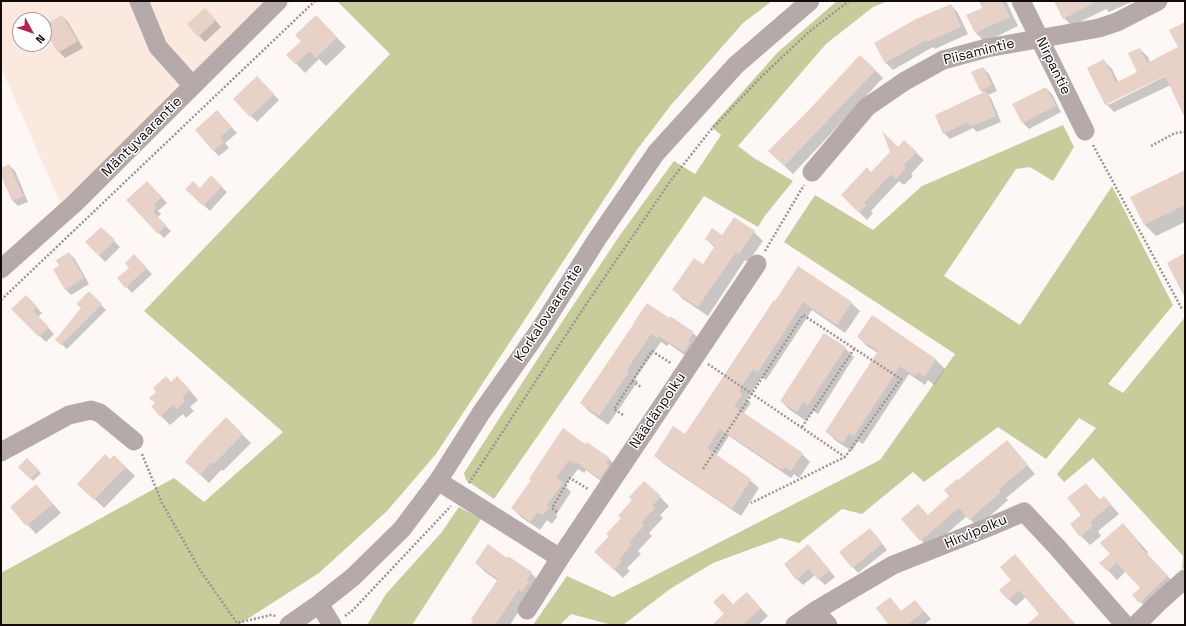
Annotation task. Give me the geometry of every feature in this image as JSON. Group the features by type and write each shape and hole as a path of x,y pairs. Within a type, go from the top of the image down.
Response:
{"street":[{"path":"139,1 158,47 194,86"},
{"name":"Mäntyvaarantie","path":"1,268 75,203 278,1"},
{"name":"Korkalovaarantie","path":"282,620 319,604 353,577 402,529 438,481 481,413 541,328 597,239 656,154 736,65 810,1"},
{"name":"Nirpantie","path":"1021,1 1085,130"},
{"name":"Piisamintie","path":"812,172 868,107 905,82 943,60 987,48 1099,28 1117,22 1158,1"},
{"name":"Näädänpolku","path":"527,610 560,558 757,264"},
{"path":"1,452 69,415 91,410 100,413 134,441"},
{"path":"438,481 560,558"},
{"name":"Hirvipolku","path":"795,625 893,565 1024,512 1056,546 1125,625"},
{"path":"1142,619 1185,579"},
{"path":"319,604 337,621"},
{"path":"816,611 828,625"}],"path":[{"path":"1,300 315,1"},
{"path":"337,621 353,610 461,495 587,303 669,183 709,132 766,72 810,32 849,1"},
{"path":"1085,130 1182,309"},
{"path":"1151,146 1175,133 1185,132"},
{"path":"757,264 812,172"},
{"path":"703,470 803,315 901,380 845,457 751,503"},
{"path":"802,427 854,348"},
{"path":"622,415 614,409 652,351 684,372"},
{"path":"695,356 845,457"},
{"path":"632,381 641,387"},
{"path":"134,441 143,455 162,502 196,564 237,623 271,615 282,620"},
{"path":"558,512 552,508 570,478 601,497"}],"shaded area":[{"path":"1,1 292,1 68,221 1,67"}],"green space":[{"path":"772,1 743,23 671,105 636,151 436,454 387,511 319,573 238,625 1,625 1,573 174,478 204,502 283,432 144,311 390,54 338,2"},
{"path":"837,1 888,1 873,7 826,44 738,146 754,158 793,181 764,217 758,227 704,196 494,499 466,480 464,473 548,343 620,235 674,161 695,174 721,135 711,127 778,52"},
{"path":"1063,125 1074,147 1053,181 1030,167 1016,169 944,276 1020,325 1112,186 1173,305 1108,384 1123,393 1185,317 1185,567 1182,570 1183,556 1093,458 1064,482 1057,474 1096,428 1079,418 1046,459 998,427 924,482 913,472 862,514 842,509 799,543 781,538 713,563 670,589 623,625 612,625 571,614 560,625 533,625 567,576 613,597 880,460 955,354 784,242 815,195 873,230 922,186"},
{"path":"459,507 481,519 412,625 367,625 386,594 441,533"}],"building":[{"path":"979,1 1002,1 1010,17 975,33 966,15 982,8"},
{"path":"1054,1 1098,1 1063,19"},
{"path":"951,4 961,27 927,42 926,40 885,63 874,43 916,19"},
{"path":"205,8 216,20 198,37 187,24"},
{"path":"62,15 78,41 58,53 52,43 52,21"},
{"path":"316,15 337,37 316,58 310,51 295,64 286,55 301,41 295,35"},
{"path":"1185,22 1185,118 1165,76 1105,105 1087,68 1104,59 1116,83 1137,72 1128,53 1140,48 1147,63 1178,47 1169,30"},
{"path":"860,55 876,70 784,166 768,151"},
{"path":"983,67 992,85 980,91 971,72"},
{"path":"257,76 274,94 250,117 233,99"},
{"path":"1046,87 1056,106 1022,123 1012,104"},
{"path":"986,91 996,116 970,127 968,122 943,134 935,115"},
{"path":"217,110 232,127 220,137 224,142 213,151 195,130"},
{"path":"882,131 898,147 904,140 917,152 904,165 906,168 896,179 891,174 864,203 866,205 859,213 841,195 867,167 871,172 890,152"},
{"path":"9,164 23,196 12,201 1,176 1,168"},
{"path":"1185,170 1185,205 1144,225 1130,197"},
{"path":"211,175 222,186 203,206 185,189 193,181 200,188"},
{"path":"147,181 162,197 154,205 156,208 153,212 166,225 158,234 126,200"},
{"path":"734,217 755,231 739,254 736,252 698,307 672,290 694,258 703,264 715,246 705,239 712,228 722,235"},
{"path":"101,227 115,240 99,256 85,242"},
{"path":"69,252 84,278 65,290 53,269 59,266 56,260"},
{"path":"1185,253 1185,298 1167,263"},
{"path":"134,254 147,268 125,288 117,278 129,268 125,263"},
{"path":"798,266 852,302 837,325 803,302 758,372 753,369 739,391 743,394 734,406 803,453 791,471 785,467 782,470 720,429 707,448 751,479 732,509 654,456 673,426 685,434"},
{"path":"89,291 102,304 61,345 55,340 81,308 76,304"},
{"path":"26,295 37,306 33,311 49,327 39,337 11,309"},
{"path":"647,303 669,318 670,316 694,332 688,341 690,343 684,352 659,336 658,338 651,334 627,370 629,372 599,416 580,403"},
{"path":"872,315 936,359 925,376 918,372 915,376 900,366 854,436 849,433 843,443 825,432 878,351 857,337"},
{"path":"824,333 846,347 808,405 803,402 797,412 780,401"},
{"path":"166,376 171,382 177,376 190,390 182,397 185,401 177,409 173,405 160,417 151,406 155,403 149,398 156,392 153,388"},
{"path":"226,417 243,434 214,464 212,462 200,475 185,462"},
{"path":"563,428 585,444 587,442 610,458 606,463 609,465 600,479 576,462 574,464 569,460 556,478 563,483 547,505 549,507 543,515 538,512 530,522 511,508 531,480 529,479"},
{"path":"1007,440 1028,465 999,489 1001,492 969,520 959,508 920,541 901,519 918,504 928,515 949,496 944,490"},
{"path":"105,454 110,459 114,455 126,467 94,500 77,484"},
{"path":"27,458 39,470 30,479 18,467"},
{"path":"644,481 661,496 652,506 655,508 641,523 644,526 629,542 632,544 619,559 622,561 614,570 594,552 609,536 606,534 621,518 618,516 632,500 629,497"},
{"path":"1086,483 1099,500 1104,496 1111,504 1090,522 1093,526 1080,537 1070,524 1081,515 1067,498"},
{"path":"36,484 53,504 26,526 10,507"},
{"path":"1123,523 1140,543 1138,544 1168,576 1139,603 1132,595 1140,588 1117,563 1107,571 1099,563 1110,554 1100,543"},
{"path":"870,528 882,544 852,568 839,552"},
{"path":"488,544 507,558 508,556 532,572 526,581 529,582 522,592 519,589 495,625 470,625 473,620 471,619 498,579 475,563"},
{"path":"808,544 830,570 818,580 809,569 796,580 784,564"},
{"path":"1015,554 1076,625 1026,625 1039,614 1019,590 1008,600 999,590 1011,580 1000,567"},
{"path":"747,592 761,608 742,625 712,625 724,614 713,602 723,593 733,604"},
{"path":"890,597 901,611 915,600 924,611 907,625 889,625 876,608"}]}
